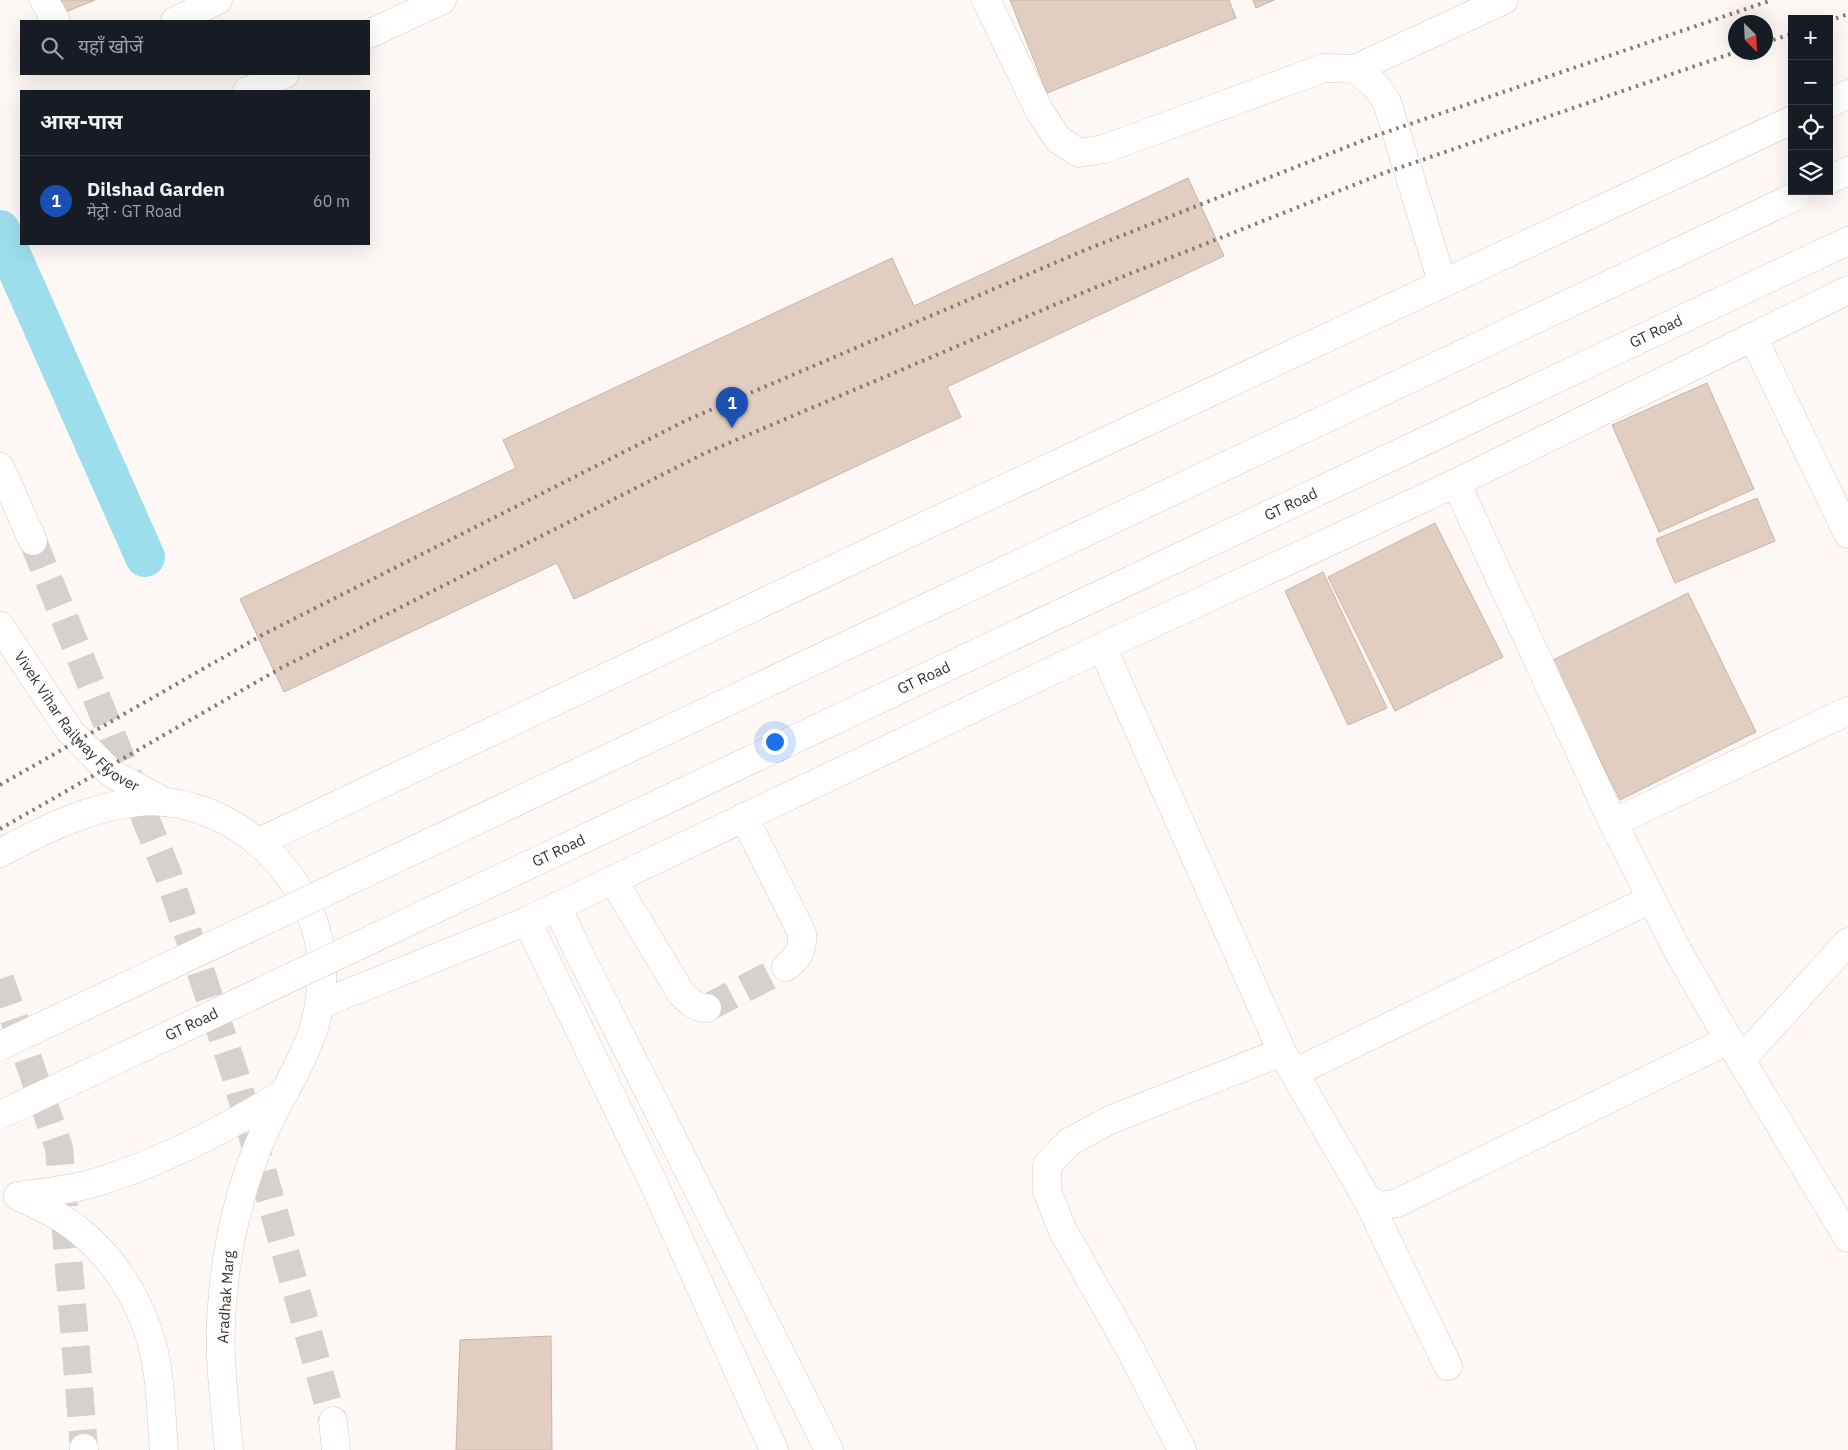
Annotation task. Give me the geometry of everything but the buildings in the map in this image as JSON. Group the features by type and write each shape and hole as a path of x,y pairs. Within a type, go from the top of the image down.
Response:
{"main road":[{"path":"44,0 55,20"},
{"path":"177,20 218,0"},
{"path":"370,34 442,0"},
{"path":"986,0 1040,112 1059,140 1079,153 1104,149 1324,68 1355,69 1504,0"},
{"path":"1355,69 1376,86 1388,102 1442,282"},
{"path":"249,90 283,75"},
{"path":"1833,101 1848,94"},
{"path":"259,842 843,564 1442,282 1788,122"},
{"path":"1833,178 1848,171"},
{"path":"0,1046 1798,195"},
{"name":"GT Road","path":"0,1116 1848,241"},
{"path":"319,1005 528,921 1102,647 1456,483 1848,290"},
{"path":"1753,337 1848,534"},
{"path":"0,467 33,541"},
{"path":"1456,483 1613,823 1679,953 1848,1238"},
{"name":"Vivek Vihar Railway Flyover","path":"0,626 69,730 111,773 166,803"},
{"path":"1102,647 1288,1063 1367,1199 1448,1366"},
{"path":"1613,823 1848,711"},
{"path":"0,853 35,834 111,806 140,802 166,803"},
{"name":"Aradhak Marg","path":"166,803 191,807 215,815 259,842 277,860 293,881 306,903 320,953 322,979 319,1005 311,1036 257,1148 241,1194 225,1263 221,1322 223,1382 229,1450"},
{"path":"744,818 802,933 803,945 799,957 786,967"},
{"path":"613,880 681,993 692,1004 700,1008 707,1008"},
{"path":"1182,1450 1129,1347 1063,1231 1047,1191 1047,1165 1068,1142 1110,1120 1288,1063 1651,899"},
{"path":"557,906 829,1450"},
{"path":"528,921 654,1184 774,1450"},
{"path":"1367,1199 1380,1206 1397,1203 1735,1050 1848,942"},
{"path":"9,1193 55,1192 93,1183 129,1170 190,1146 244,1118 284,1093"},
{"path":"9,1193 49,1211 78,1230 103,1254 124,1281 140,1312 152,1344 158,1378 164,1450"},
{"path":"333,1421 336,1450"}],"waterway":[{"path":"0,230 145,557"}],"tunnel":[{"path":"33,541 168,874 235,1074 333,1421"},
{"path":"707,1008 786,967"},
{"path":"0,979 59,1148 84,1448"}],"railway":[{"path":"0,785 264,634 687,420 1085,250 1372,137 1772,0"},
{"path":"1833,20 1848,14"},
{"path":"1773,40 1788,35"},
{"path":"0,829 281,668 703,454 1099,286 1384,173 1728,55"}],"place":[{"name":"Dilshad Garden","path":"732,428"}]}
